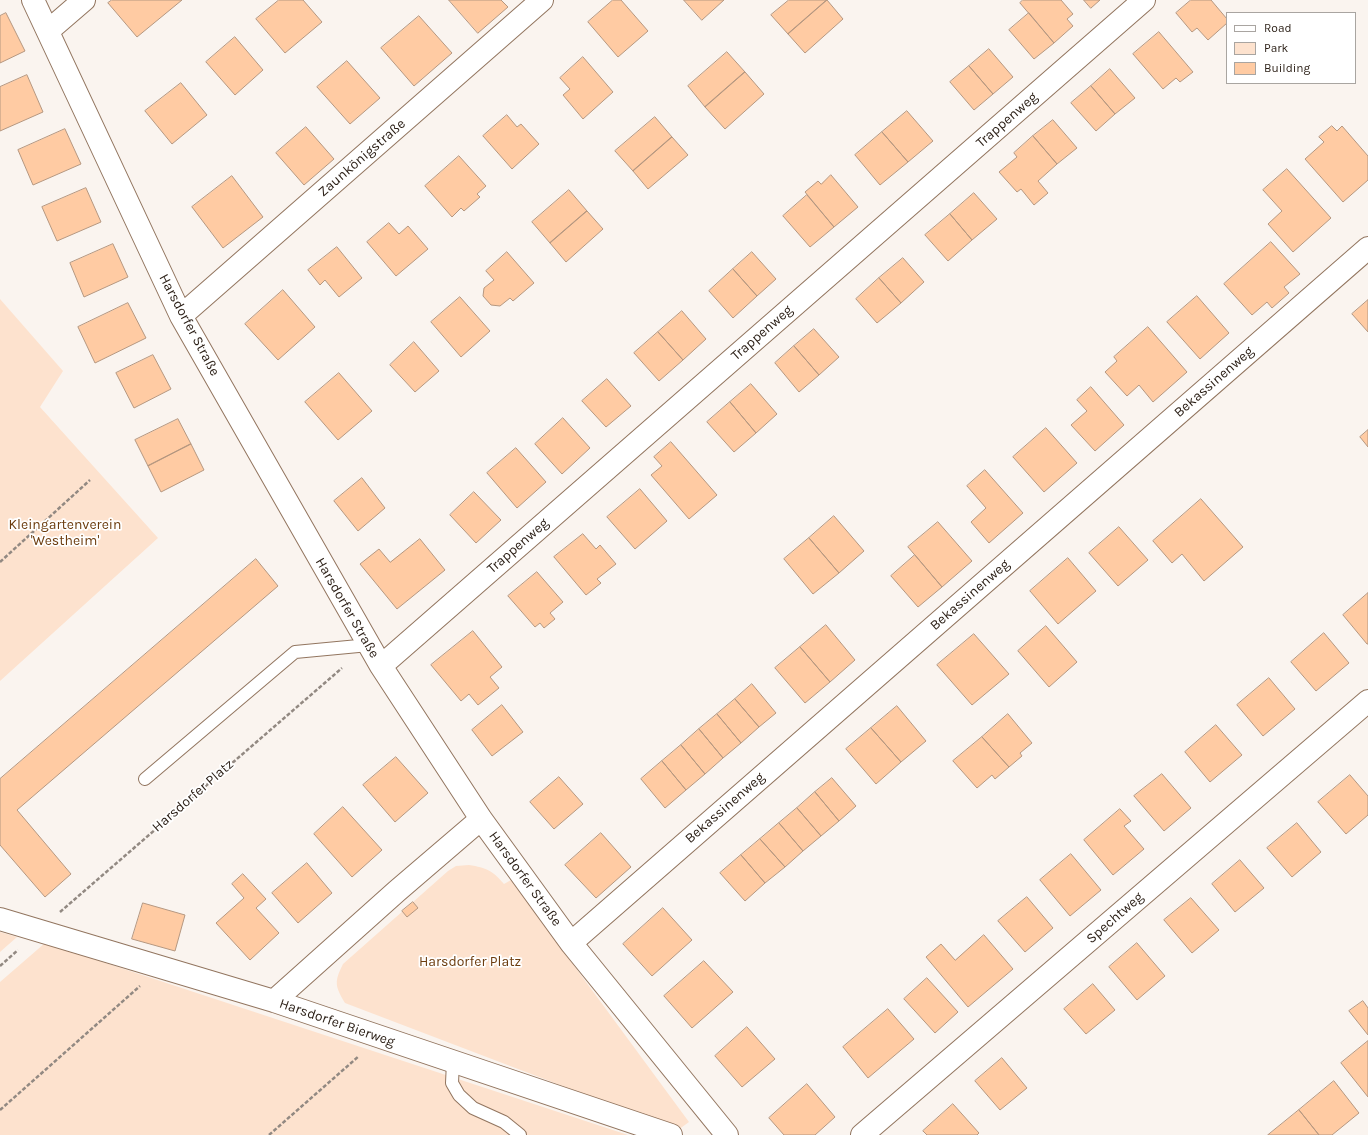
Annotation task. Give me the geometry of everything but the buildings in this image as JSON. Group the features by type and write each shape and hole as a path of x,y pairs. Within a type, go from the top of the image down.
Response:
{"street":[{"name":"Harsdorfer Straße","path":"33,0 181,316 381,666 481,819 571,943 725,1135"},
{"path":"48,31 84,0"},
{"name":"Zaunkönigstraße","path":"181,316 542,0"},
{"name":"Trappenweg","path":"381,666 1144,0"},
{"name":"Bekassinenweg","path":"571,943 1368,248"},
{"name":"Spechtweg","path":"862,1135 1368,701"},
{"path":"274,1001 481,819"},
{"name":"Harsdorfer Bierweg","path":"0,919 274,1001 671,1135"}],"lane":[{"path":"145,779 296,652 369,645"},
{"path":"453,1062 452,1082 459,1095 473,1108 504,1122 520,1135"}],"path":[{"path":"0,562 90,480"},
{"name":"Harsdorfer Platz","path":"40,930 74,898 348,663"},
{"path":"0,1110 162,967"},
{"path":"270,1135 363,1052"}],"green space":[{"name":"Kleingartenverein 'Westheim'","path":"0,299 63,371 40,407 158,538 0,681"},
{"name":"Harsdorfer Platz","path":"469,865 489,870 504,884 511,880 689,1122 678,1130 345,1003 339,992 337,984 338,975 343,964 448,871 456,866"},
{"path":"0,932 17,937 0,952"},
{"path":"45,943 628,1135 0,1135 0,982"}]}
